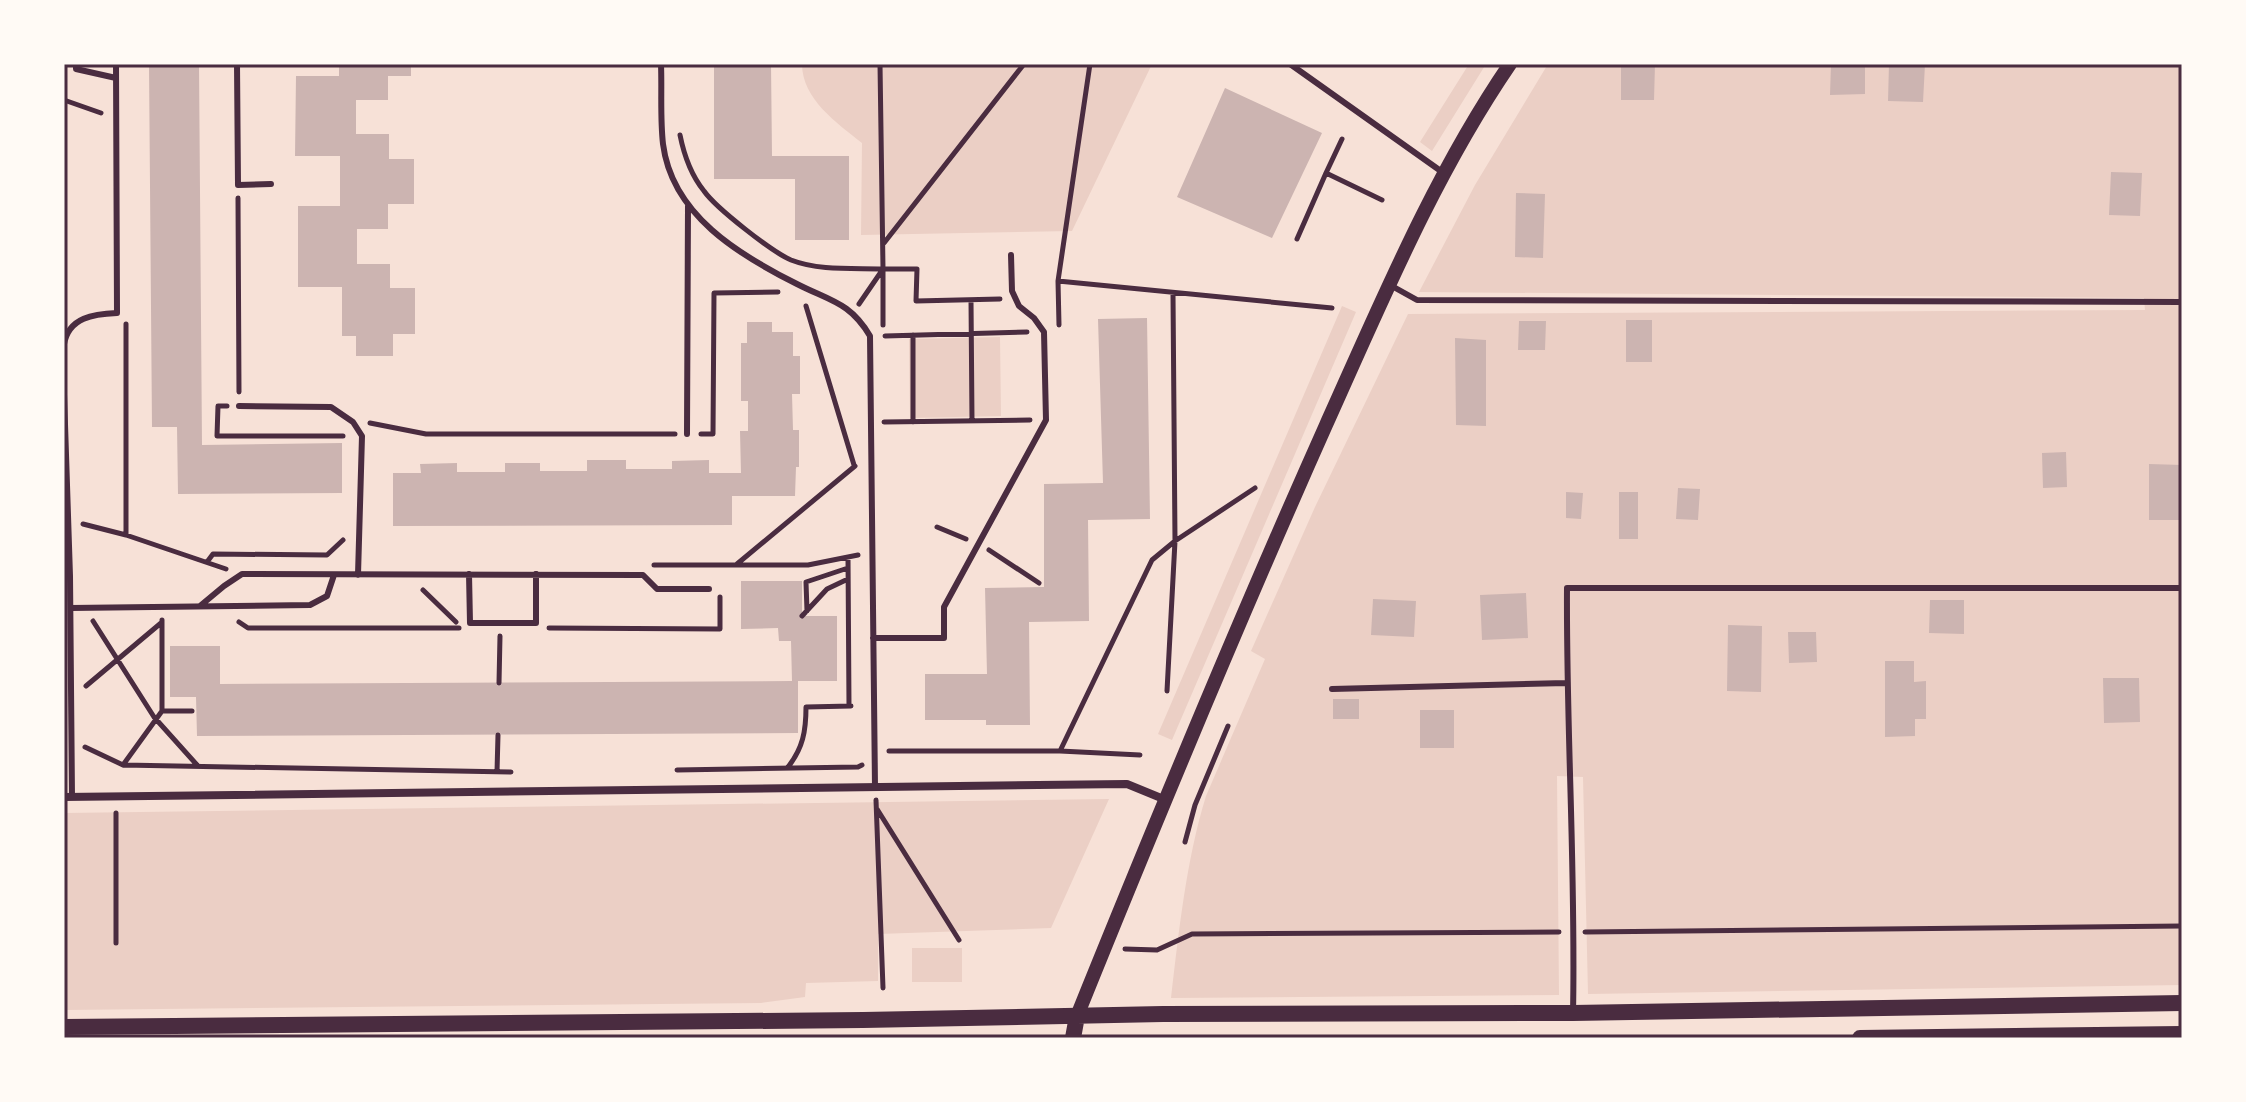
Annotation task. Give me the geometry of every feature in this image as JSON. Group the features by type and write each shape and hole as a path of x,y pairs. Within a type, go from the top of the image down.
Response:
{"main road":[{"path":"64,1027 1573,1013 2182,1003"},
{"path":"1073,1038 1077,1016"},
{"path":"1860,1038 2182,1034"}],"street":[{"path":"1077,1016 1292,502 1389,284 1445,174 1510,64"},
{"path":"68,797 1127,784 1166,800"}],"lane":[{"path":"76,64 76,69 116,78"},
{"path":"64,344 76,322 93,314 117,313 116,64"},
{"path":"237,64 238,185 271,184"},
{"path":"661,64 663,145 673,180 688,206 741,254 839,302 853,312 870,336 875,787"},
{"path":"1290,64 1445,174"},
{"path":"687,434 688,206"},
{"path":"873,638 944,638 944,607 1046,420 1044,332 1015,298 1011,255"},
{"path":"1389,284 1417,300 2182,302"},
{"path":"64,394 72,699 68,797"},
{"path":"239,406 331,407 353,422 362,436 358,575"},
{"path":"200,606 242,574 643,575 657,589 709,589"},
{"path":"469,574 470,623 536,623 536,574"},
{"path":"71,608 310,605 327,596 334,575"},
{"path":"1573,1013 1567,588 2182,588"},
{"path":"1332,689 1566,683"}],"path":[{"path":"880,64 883,350"},
{"path":"883,245 1024,64"},
{"path":"1090,64 1058,281 1332,308"},
{"path":"64,100 116,118"},
{"path":"680,132 691,172 705,194 771,249 791,260 817,266 917,269 916,301 1015,298"},
{"path":"1297,239 1342,139"},
{"path":"1326,173 1382,200"},
{"path":"238,185 239,406 218,406 217,436 349,436"},
{"path":"853,312 883,269"},
{"path":"372,431 368,422 426,434 713,434 714,293 789,293"},
{"path":"802,294 854,466"},
{"path":"1167,691 1175,541 1173,294"},
{"path":"971,300 972,421"},
{"path":"883,336 1044,332"},
{"path":"913,335 913,422"},
{"path":"883,408 883,432"},
{"path":"883,422 1046,420"},
{"path":"736,566 854,466 860,465 860,450"},
{"path":"1060,751 1152,560 1255,488"},
{"path":"69,520 126,535 242,574"},
{"path":"207,562 213,554 327,555 344,538"},
{"path":"642,565 808,565 858,556 859,541"},
{"path":"848,557 849,706"},
{"path":"807,611 806,582 848,568"},
{"path":"238,621 248,628 462,628 407,575"},
{"path":"802,616 827,589 848,579"},
{"path":"544,628 720,629 720,582"},
{"path":"123,765 162,711 162,607"},
{"path":"71,608 95,623 156,719 197,766"},
{"path":"95,623 108,622"},
{"path":"148,622 177,622"},
{"path":"72,699 162,622"},
{"path":"499,683 500,623"},
{"path":"788,768 798,754 806,733 806,707 874,706"},
{"path":"162,711 192,711"},
{"path":"1185,842 1195,805 1228,726"},
{"path":"497,772 498,735"},
{"path":"72,747 89,747 123,765 523,772"},
{"path":"676,770 858,767 885,751 1060,751 1140,755"},
{"path":"875,787 883,988"},
{"path":"116,796 116,943"},
{"path":"877,808 959,940"},
{"path":"1124,949 1157,950 1192,934 2182,926"}],"shaded area":[{"path":"802,64 1152,64 1072,231 861,235 862,143 814,99"},
{"path":"1469,64 1486,64 1432,151 1420,142"},
{"path":"1548,64 2182,64 2182,985 1588,994 1583,777 1557,776 1559,995 1171,998 1184,896 1199,821 1206,796 1265,659 1251,651 1315,507 1408,314 2145,310 2144,298 1419,292 1475,185"},
{"path":"1342,306 1356,312 1172,740 1158,734"},
{"path":"1000,337 1001,416 910,418 909,339"},
{"path":"1109,799 1051,928 878,934 878,981 806,983 805,997 761,1003 64,1010 64,813"},
{"path":"912,948 962,948 962,982 912,982"}],"building":[{"path":"149,64 199,64 202,445 342,443 342,493 178,494 177,427 152,427"},
{"path":"339,64 411,64 411,76 388,76 388,100 356,100 356,134 389,134 389,159 414,159 414,204 388,204 388,229 357,229 357,264 390,264 390,288 415,288 415,334 393,334 393,356 356,356 356,336 342,336 342,287 298,287 298,206 340,206 340,156 295,156 296,76 339,76"},
{"path":"714,64 771,64 772,156 849,156 849,240 795,240 795,179 714,179"},
{"path":"1621,64 1655,64 1654,100 1621,100"},
{"path":"1831,64 1865,64 1865,94 1830,95"},
{"path":"1889,64 1925,64 1923,102 1888,101"},
{"path":"1225,88 1322,133 1272,238 1177,197"},
{"path":"2111,172 2142,173 2140,216 2109,215"},
{"path":"1516,193 1545,194 1543,258 1515,257"},
{"path":"1147,318 1150,519 1088,520 1089,621 1029,622 1030,725 986,725 986,720 925,720 925,674 987,674 985,588 1044,587 1044,484 1103,483 1098,319"},
{"path":"1626,320 1652,320 1652,362 1626,362"},
{"path":"1519,321 1546,321 1545,350 1518,350"},
{"path":"747,322 772,322 772,332 793,332 793,356 800,356 800,394 792,394 793,430 799,430 795,496 732,496 732,525 393,526 393,473 421,473 420,464 457,463 457,472 505,472 505,463 540,463 540,471 587,471 587,460 626,460 626,469 672,469 672,461 709,460 709,473 741,473 740,431 748,431 748,401 741,401 741,343 747,343"},
{"path":"1455,338 1486,340 1486,426 1456,425"},
{"path":"2066,452 2067,487 2043,488 2042,453"},
{"path":"2149,464 2182,465 2182,520 2149,520"},
{"path":"1678,488 1700,489 1698,520 1676,519"},
{"path":"1566,492 1583,493 1581,519 1566,518"},
{"path":"1619,492 1638,492 1638,539 1619,539"},
{"path":"741,581 802,581 802,616 837,616 837,681 798,681 798,733 197,736 196,697 170,697 170,646 220,646 220,684 792,681 791,641 779,641 778,628 741,629"},
{"path":"1526,593 1528,638 1482,640 1480,595"},
{"path":"1373,599 1416,601 1414,637 1371,635"},
{"path":"1930,600 1964,600 1964,634 1929,633"},
{"path":"1728,625 1762,626 1761,692 1727,691"},
{"path":"1788,632 1816,632 1817,662 1789,663"},
{"path":"1885,661 1914,661 1914,682 1926,681 1926,719 1915,719 1915,736 1885,737"},
{"path":"2103,678 2139,678 2140,722 2104,723"},
{"path":"1333,699 1359,699 1359,719 1333,719"},
{"path":"1420,710 1454,710 1454,748 1420,748"}]}
